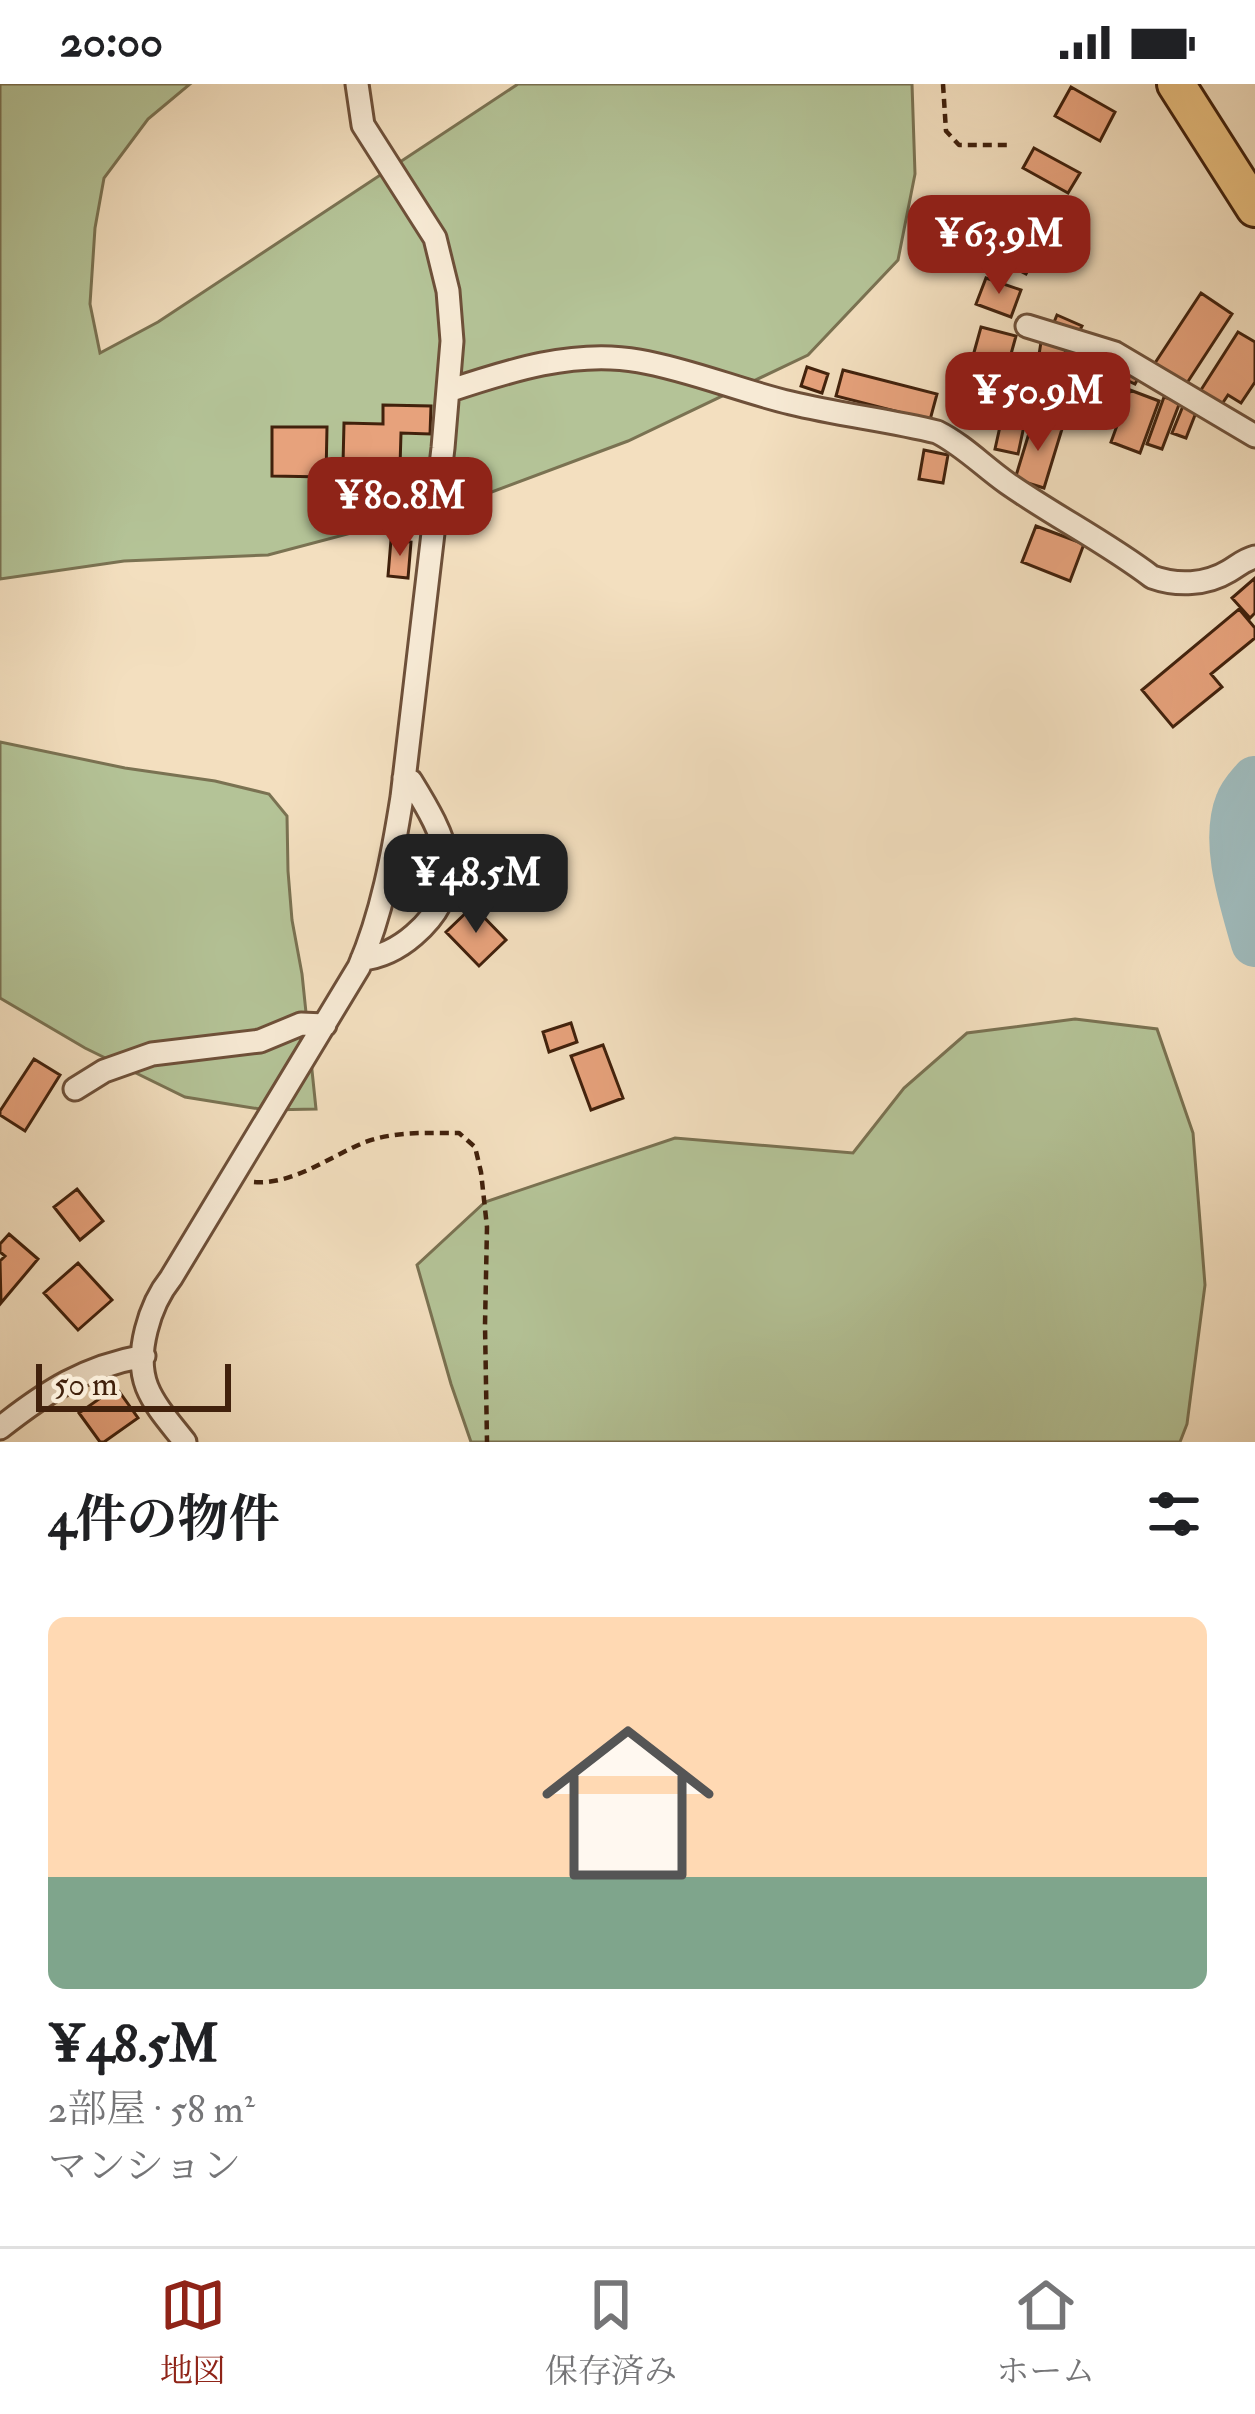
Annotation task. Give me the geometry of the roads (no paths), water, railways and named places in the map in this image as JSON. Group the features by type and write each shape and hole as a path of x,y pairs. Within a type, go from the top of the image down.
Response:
{"highway":[{"path":"1176,84 1255,208"}],"street":[{"path":"184,1442 147,1389 146,1330 158,1295 362,958 394,848 404,778 452,341 440,252 363,125 357,84"},
{"path":"1027,326 1115,352 1255,436"},
{"path":"448,391 536,365 588,358 640,361 795,404 938,432 1023,494 1163,581 1207,579 1255,557"},
{"path":"362,958 378,957 407,941 427,923 446,893 448,857 442,836 411,781 404,778"},
{"path":"75,1089 104,1071 152,1054 260,1042 301,1024 325,1025"},
{"path":"0,1428 91,1369 144,1356"}],"waterway":[{"path":"1255,780 1239,803 1233,836 1255,943"}]}
